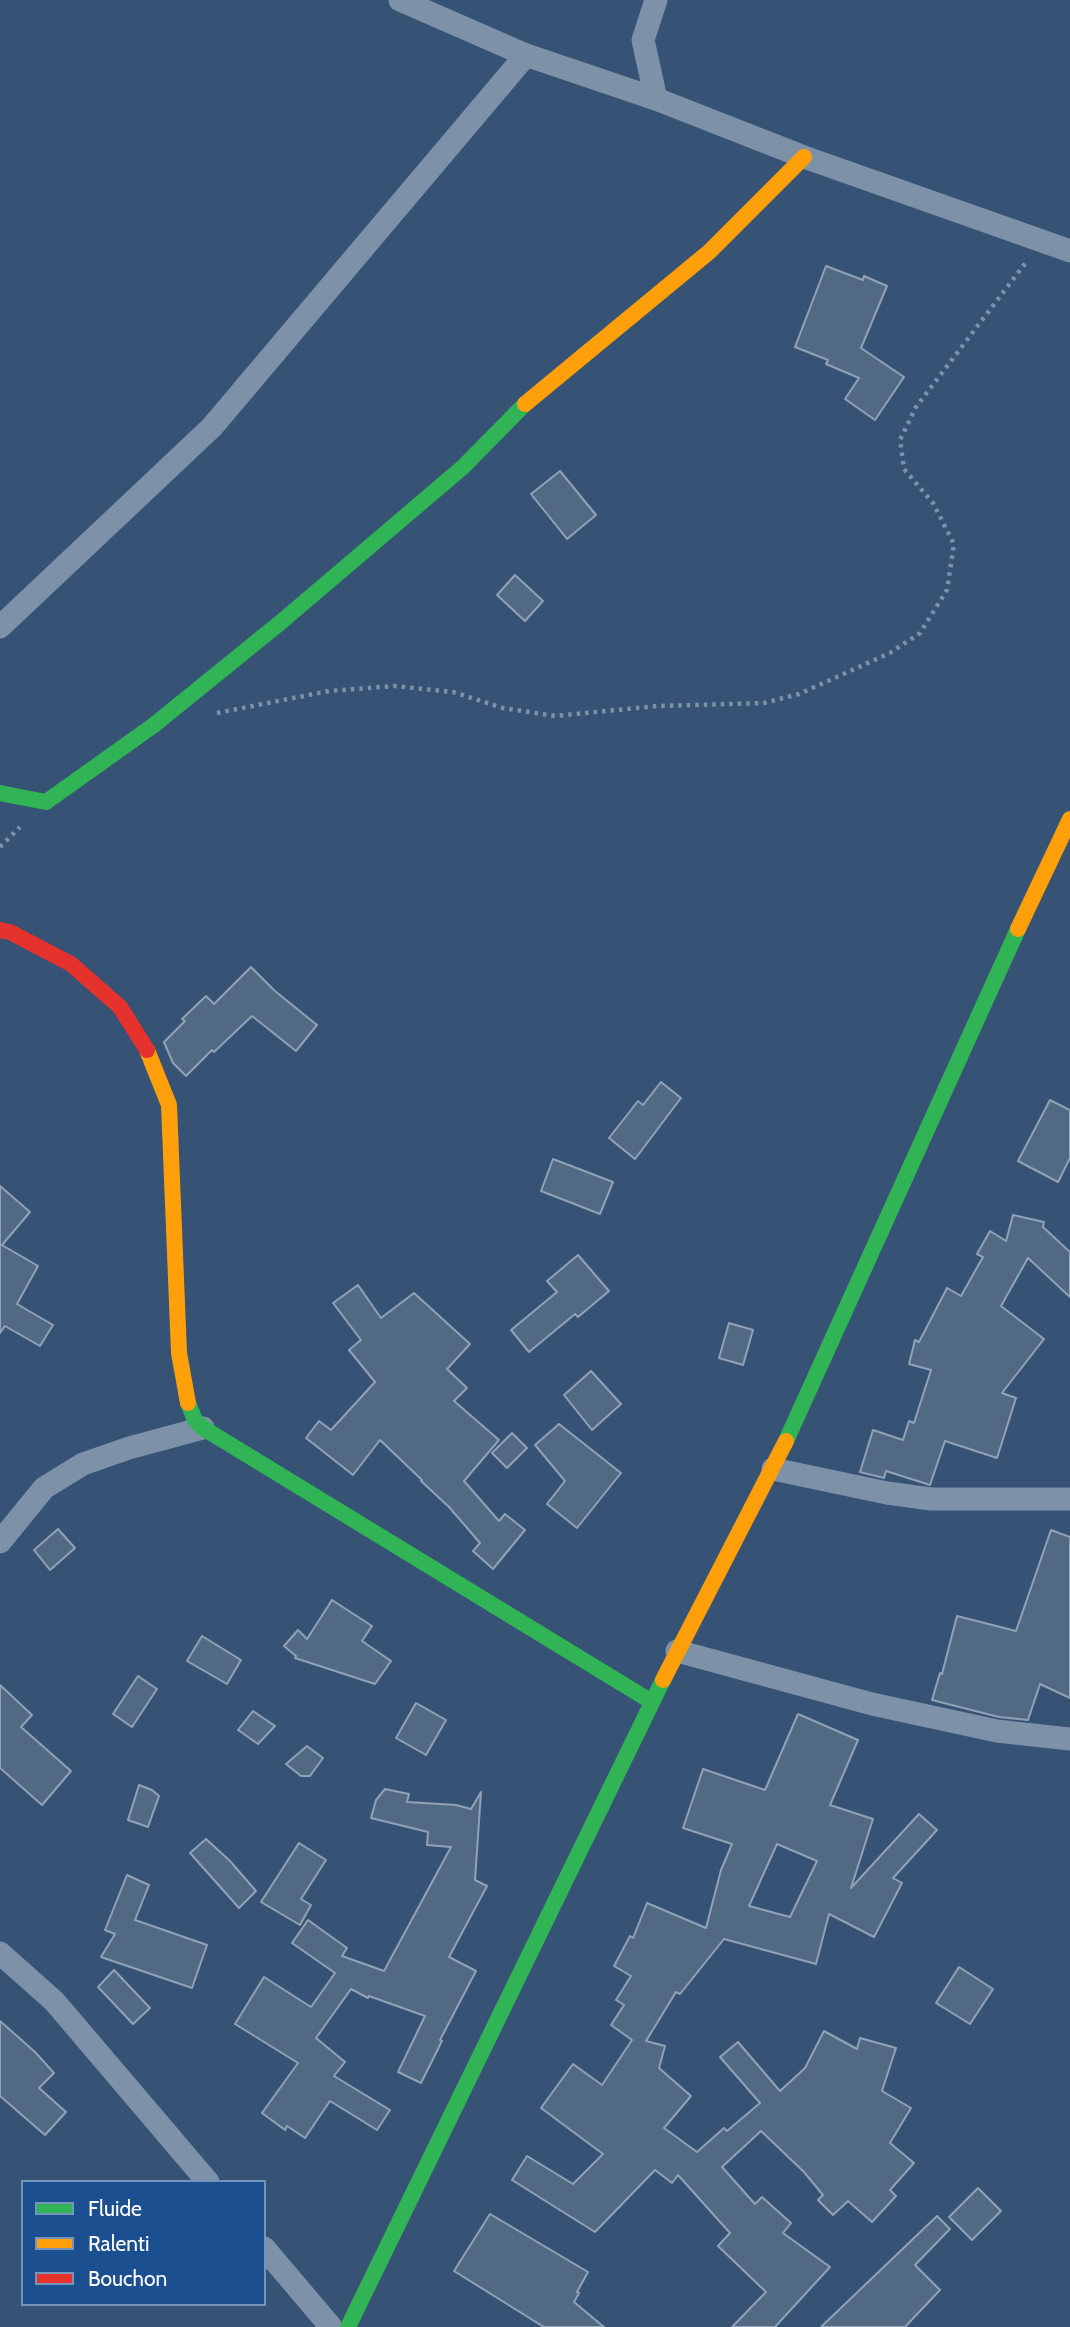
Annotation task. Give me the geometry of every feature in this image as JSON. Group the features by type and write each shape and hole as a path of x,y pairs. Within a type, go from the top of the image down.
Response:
{"street":[{"path":"400,0 526,55 656,99 804,157 1070,251"},
{"path":"656,0 643,40 656,99"},
{"path":"0,627 212,427 526,55"},
{"path":"0,793 47,802 154,725 281,622 463,467 530,399 709,252 804,157"},
{"path":"348,2327 677,1651 773,1469 865,1270 973,1024 1070,819"},
{"path":"0,930 10,932 71,964 120,1007 150,1054 169,1105 179,1353 189,1409 203,1427 652,1702"},
{"path":"0,1542 44,1488 83,1464 203,1427"},
{"path":"773,1469 887,1493 931,1499 1070,1499"},
{"path":"677,1651 897,1709 997,1731 1070,1739"},
{"path":"0,1953 54,2001 206,2180"},
{"path":"266,2250 331,2327"}],"path":[{"path":"208,715 329,691 394,686 453,692 503,708 555,716 657,706 764,703 799,694 890,653 920,633 947,590 954,544 933,503 904,468 900,440 916,407 1043,240"}],"building":[{"path":"826,266 863,280 864,276 887,286 861,348 904,377 875,420 845,399 859,378 826,364 828,360 795,347"},
{"path":"560,471 596,515 567,539 531,494"},
{"path":"515,575 543,601 525,621 497,595"},
{"path":"251,967 275,991 317,1025 296,1051 252,1016 186,1076 173,1063 164,1042 185,1021 182,1019 206,996 214,1004"},
{"path":"661,1082 681,1098 635,1159 609,1138 638,1101 643,1105"},
{"path":"1050,1100 1070,1110 1070,1158 1058,1182 1018,1161"},
{"path":"553,1159 613,1182 600,1214 541,1191"},
{"path":"0,1186 30,1212 2,1245 38,1266 17,1304 53,1325 40,1346 5,1326 0,1333"},
{"path":"1013,1215 1044,1222 1043,1227 1070,1252 1070,1297 1028,1258 1001,1306 1044,1339 1002,1393 1016,1398 997,1458 945,1441 930,1485 886,1471 884,1478 860,1472 873,1430 903,1440 909,1421 914,1423 931,1370 909,1364 915,1340 919,1342 947,1288 961,1296 983,1257 977,1254 990,1231 1006,1241"},
{"path":"578,1255 609,1291 578,1317 575,1314 529,1352 511,1330 557,1292 547,1281"},
{"path":"358,1285 381,1318 414,1293 470,1344 447,1369 467,1388 454,1401 499,1440 464,1481 499,1521 505,1514 525,1530 493,1569 473,1551 480,1543 449,1507 380,1440 353,1475 306,1438 319,1421 331,1430 375,1382 349,1350 361,1340 333,1303"},
{"path":"729,1323 753,1330 743,1365 719,1358"},
{"path":"591,1371 621,1404 592,1430 564,1395"},
{"path":"559,1424 621,1473 577,1528 547,1504 565,1481 535,1445"},
{"path":"512,1433 527,1448 507,1468 492,1453"},
{"path":"58,1529 75,1548 50,1570 34,1550"},
{"path":"1051,1530 1070,1537 1070,1698 1040,1684 1028,1720 999,1717 932,1700 940,1673 942,1674 957,1616 1016,1631"},
{"path":"332,1600 372,1626 362,1641 391,1661 375,1684 295,1658 284,1646 298,1630 307,1639"},
{"path":"202,1636 241,1660 227,1684 187,1661"},
{"path":"138,1676 157,1689 132,1727 113,1714"},
{"path":"0,1685 32,1715 21,1727 71,1771 42,1805 0,1768"},
{"path":"416,1703 446,1720 426,1755 396,1738"},
{"path":"253,1711 275,1726 258,1744 238,1730"},
{"path":"798,1714 858,1740 830,1805 873,1819 851,1888 919,1814 937,1830 893,1878 902,1883 874,1937 829,1914 816,1964 724,1939 680,1994 676,1992 646,2041 665,2046 659,2068 691,2096 664,2128 697,2152 724,2128 727,2131 760,2103 720,2057 738,2042 780,2091 805,2068 824,2031 857,2049 860,2038 896,2048 882,2091 911,2108 890,2143 914,2163 890,2190 896,2196 872,2222 848,2201 833,2215 818,2200 823,2195 804,2172 761,2131 722,2167 755,2204 762,2197 791,2223 783,2233 830,2267 775,2327 732,2327 766,2292 718,2246 730,2233 678,2175 672,2183 655,2170 595,2232 512,2180 527,2156 573,2184 603,2154 541,2108 573,2064 602,2085 632,2040 611,2025 624,2005 616,2000 631,1976 614,1966 630,1936 633,1938 647,1903 706,1928 721,1870 732,1844 683,1828 703,1769 765,1790","holes":["777,1844 817,1861 790,1917 749,1906"]},
{"path":"307,1746 323,1758 310,1776 301,1776 286,1764"},
{"path":"139,1785 159,1796 148,1827 128,1820"},
{"path":"385,1789 409,1794 407,1802 456,1805 471,1809 481,1792 475,1880 487,1886 449,1957 476,1971 421,2083 398,2072 425,2016 369,1996 368,1998 351,1989 316,2038 345,2062 334,2076 390,2110 377,2130 330,2101 305,2138 287,2126 285,2130 262,2113 298,2063 235,2024 264,1977 311,2007 335,1973 292,1943 308,1920 347,1948 342,1956 384,1971 451,1847 427,1845 428,1832 371,1818 376,1800"},
{"path":"206,1839 256,1891 239,1908 190,1853"},
{"path":"299,1843 326,1860 301,1899 311,1905 300,1925 261,1902"},
{"path":"127,1875 149,1885 135,1920 207,1945 192,1988 101,1957 115,1934 105,1930"},
{"path":"959,1967 993,1989 970,2024 936,2003"},
{"path":"114,1970 150,2008 133,2024 98,1987"},
{"path":"0,2021 54,2073 39,2088 66,2112 45,2135 0,2096"},
{"path":"978,2188 1001,2211 972,2240 949,2217"},
{"path":"490,2214 588,2272 574,2302 604,2327 544,2327 454,2271"},
{"path":"937,2216 950,2229 915,2265 940,2290 905,2327 821,2327"}],"traffic: fast":[{"path":"0,793 46,802 154,725 281,622 463,467 525,404"},
{"path":"786,1441 1018,929"},
{"path":"188,1403 195,1420 203,1428 652,1702"},
{"path":"348,2327 663,1680"}],"traffic: slow":[{"path":"525,404 709,252 804,157"},
{"path":"1018,929 1070,819"},
{"path":"147,1050 169,1105 179,1353 188,1403"},
{"path":"663,1680 786,1441"}],"traffic: jam":[{"path":"0,930 10,932 71,964 120,1007 147,1050"}]}
